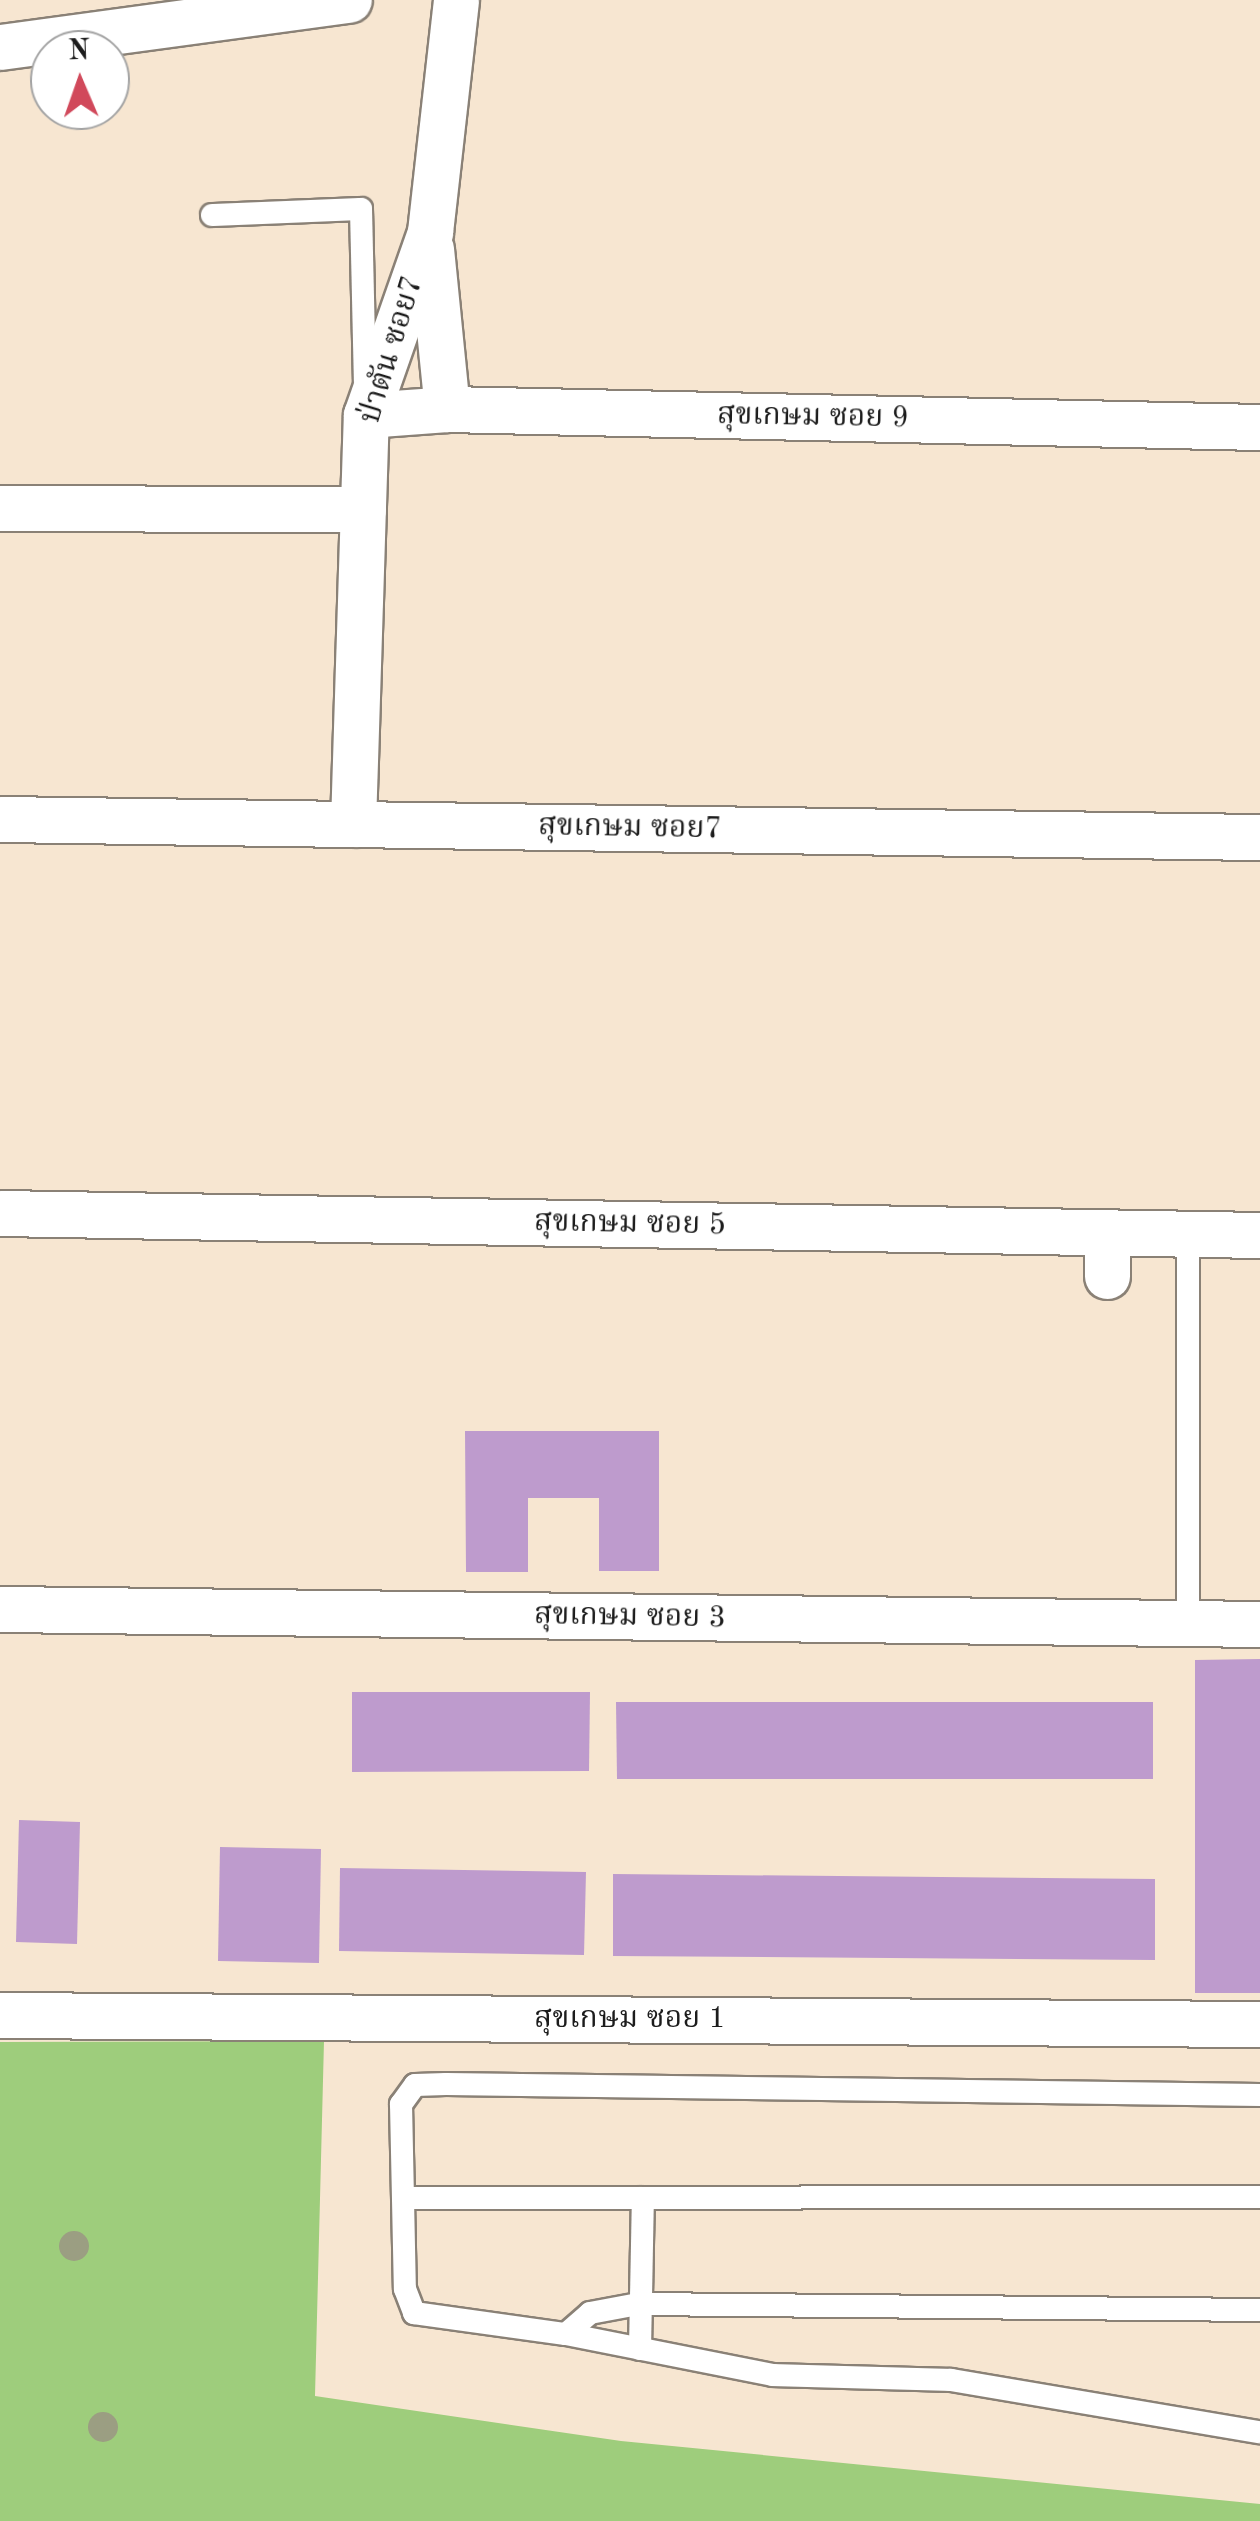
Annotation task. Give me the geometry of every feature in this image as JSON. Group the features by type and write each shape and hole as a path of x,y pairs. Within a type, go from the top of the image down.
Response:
{"street":[{"path":"0,46 349,0"},
{"name":"ป่าตัน ซอย7","path":"353,824 366,415 430,232 456,0"},
{"path":"430,232 447,409"},
{"name":"สุขเกษม ซอย 9","path":"366,415 447,409 1260,427"},
{"path":"0,508 363,509"},
{"name":"สุขเกษม ซอย7","path":"0,818 1260,837"},
{"name":"สุขเกษม ซอย 5","path":"0,1213 1107,1254 1188,1233 1260,1235"},
{"name":"สุขเกษม ซอย 3","path":"0,1609 1260,1624"},
{"name":"สุขเกษม ซอย 1","path":"0,2015 1260,2024"}],"lane":[{"path":"212,215 360,209 366,415"},
{"path":"1188,1233 1188,1624"},
{"path":"1260,2095 416,2085 401,2104 406,2289 414,2313 566,2334 773,2375 951,2380 1260,2432"},
{"path":"403,2198 1260,2196"},
{"path":"640,2349 643,2198"},
{"path":"566,2334 590,2313 638,2304 1260,2310"}],"green space":[{"path":"324,2041 315,2396 621,2441 1260,2504 1260,2521 0,2521 0,2042"}],"building":[{"path":"465,1431 659,1431 659,1571 599,1571 599,1498 528,1498 528,1572 466,1572"},
{"path":"1260,1659 1260,1993 1195,1993 1195,1660"},
{"path":"352,1692 590,1692 589,1771 352,1772"},
{"path":"616,1702 1153,1702 1153,1779 617,1779"},
{"path":"19,1820 80,1822 77,1944 16,1942"},
{"path":"220,1847 321,1849 319,1963 218,1961"},
{"path":"340,1868 586,1872 584,1955 339,1951"},
{"path":"613,1874 1155,1879 1155,1960 613,1956"}]}
